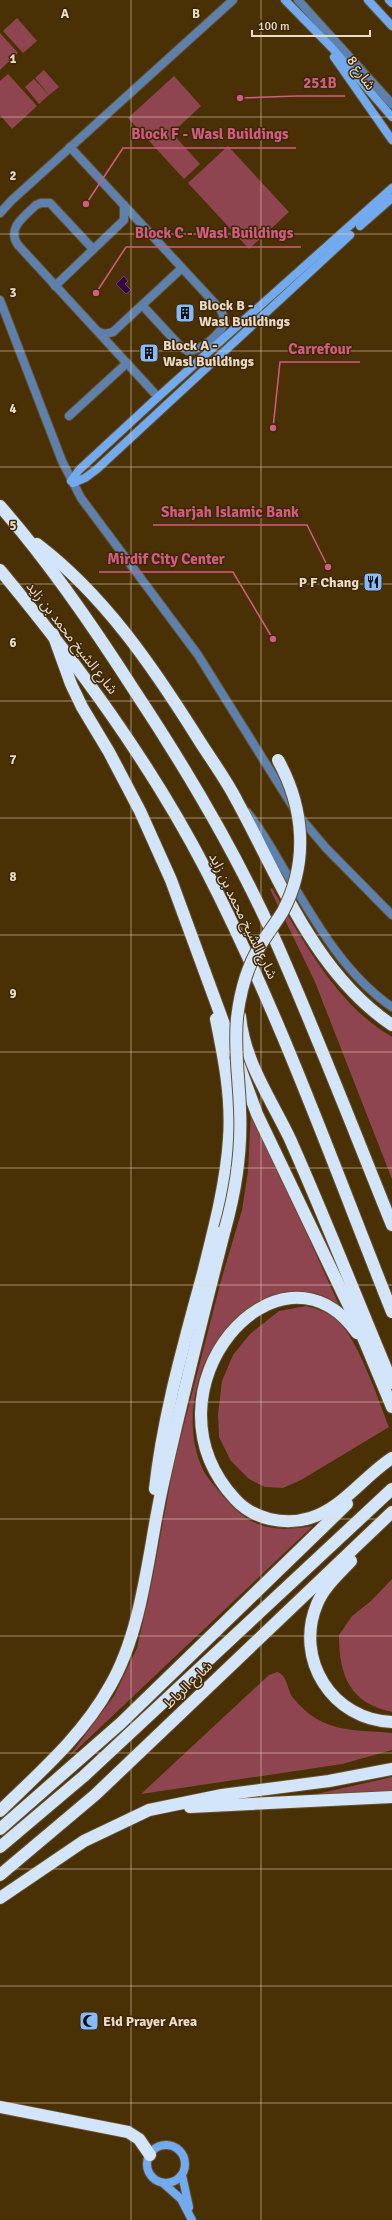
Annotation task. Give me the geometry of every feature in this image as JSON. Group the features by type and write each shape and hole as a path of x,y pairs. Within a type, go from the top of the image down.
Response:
{"highway":[{"name":"شارع الشيخ محمد بن زايد","path":"0,506 27,536 111,654 199,794 276,941 392,1225"},
{"path":"27,536 54,557 80,581 125,632 163,683 237,800 308,932 324,957 358,998 392,1025"},
{"name":"شارع الشيخ محمد بن زايد","path":"0,570 53,634 108,709 159,788 209,876 246,952 392,1312"},
{"path":"53,634 79,702 109,752 143,818 171,880 257,1114 354,1316 392,1407"},
{"path":"0,1811 61,1751 100,1704 120,1666 128,1646 147,1566 172,1440 235,1190 240,1150 240,1110 236,1044 239,1005 243,984 250,965 289,899 299,861 300,835 297,809 290,784 278,760"},
{"path":"147,1566 163,1430 216,1220 228,1154 230,1124 228,1084 207,976"},
{"path":"239,1005 242,1032 250,1058 289,1138 392,1383"},
{"path":"371,1356 347,1320 327,1304 300,1297 281,1300 265,1306 236,1327 213,1360 201,1398 203,1439 217,1476 237,1501 268,1519 286,1522 303,1520 325,1512 375,1470 392,1459"},
{"path":"0,1829 120,1723 392,1459"},
{"name":"شارع الرباط","path":"0,1847 84,1776 392,1489"},
{"name":"شارع الرباط","path":"0,1876 95,1795 392,1512"},
{"path":"363,1539 358,1554 326,1586 317,1604 310,1632 311,1652 320,1680 338,1702 364,1717 392,1722"},
{"path":"0,1898 84,1841 149,1810 222,1795 329,1781 392,1769"},
{"path":"149,1810 392,1797"},
{"path":"0,2107 128,2132 139,2139 150,2154"}],"street":[{"path":"0,214 12,200 232,0"},
{"name":"شارع 8","path":"286,0 392,117"},
{"path":"298,0 392,104"},
{"path":"389,0 392,3"},
{"path":"371,3 392,17"},
{"path":"371,3 392,26"},
{"name":"شارع 8","path":"322,40 376,120 392,140"},
{"path":"70,147 139,220 224,317 222,327 201,347 193,351 184,349 142,305"},
{"path":"72,482 79,470 158,396 282,287 390,198 392,185"},
{"path":"72,482 91,474 390,198 392,188"},
{"path":"0,207 12,200"},
{"path":"93,249 50,203 40,203 14,229 15,240 55,286 158,396"},
{"path":"124,205 124,220"},
{"path":"55,286 124,220 139,220"},
{"path":"98,332 105,334 113,332 182,268"},
{"path":"248,329 250,320 282,287"},
{"path":"0,300 72,482 87,506 198,655 298,815 326,848 392,915"},
{"path":"157,413 159,403 198,368 205,356"},
{"path":"69,416 127,363"},
{"path":"237,800 262,831 298,892 343,960 365,985 392,1007"},
{"path":"164,2145 176,2147 181,2151 185,2162 182,2175 192,2219 181,2199 163,2183 156,2180 148,2168 150,2154 154,2150 164,2145"},
{"path":"163,2183 177,2180 182,2175"}],"shaded area":[{"path":"17,18 37,41 23,53 3,31"},
{"path":"0,33 18,53 0,70"},
{"path":"44,70 59,87 49,95 35,78"},
{"path":"8,74 37,106 12,129 0,115 0,81"},
{"path":"174,76 201,106 172,133 200,164 184,179 128,118"},
{"path":"34,79 49,95 39,104 25,87"},
{"path":"228,146 289,212 249,249 188,183"},
{"path":"124,276 128,281 125,284 131,290 126,294 116,284"},
{"path":"272,888 309,950 338,990 373,1024 392,1037 392,1179 315,982 270,889"},
{"path":"251,1111 339,1305 327,1297 316,1293 291,1293 264,1300 241,1314 222,1334 207,1358 198,1384 193,1412 194,1439 201,1465 210,1481 242,1515 262,1526 273,1528 285,1529 313,1526 68,1758 114,1696 137,1648 151,1586 174,1463 222,1277 242,1210 248,1171"},
{"path":"306,1306 330,1315 345,1329 367,1370 389,1427 301,1480 283,1488 265,1487 249,1479 231,1461 219,1437 218,1414 222,1381 233,1355 250,1334 279,1311"},
{"path":"392,1579 392,1712 378,1708 366,1702 350,1686 341,1663 339,1635 352,1616 371,1601"},
{"path":"277,1672 286,1680 291,1695 294,1699 316,1719 339,1728 392,1733 392,1750 342,1764 141,1794 269,1675"},
{"path":"392,1777 392,1792 308,1796"}],"place":[{"name":"251B","path":"240,98"},
{"name":"Block F - Wasl Buildings","path":"86,204"},
{"name":"Block C - Wasl Buildings","path":"96,293"},
{"name":"Block B - Wasl Buildings","path":"185,313"},
{"name":"Block A - Wasl Buildings","path":"149,353"},
{"name":"Carrefour","path":"273,428"},
{"name":"Sharjah Islamic Bank","path":"328,567"},
{"name":"P F Chang","path":"373,582"},
{"name":"Mirdif City Center","path":"273,639"},
{"name":"Eid Prayer Area","path":"89,2021"}]}
